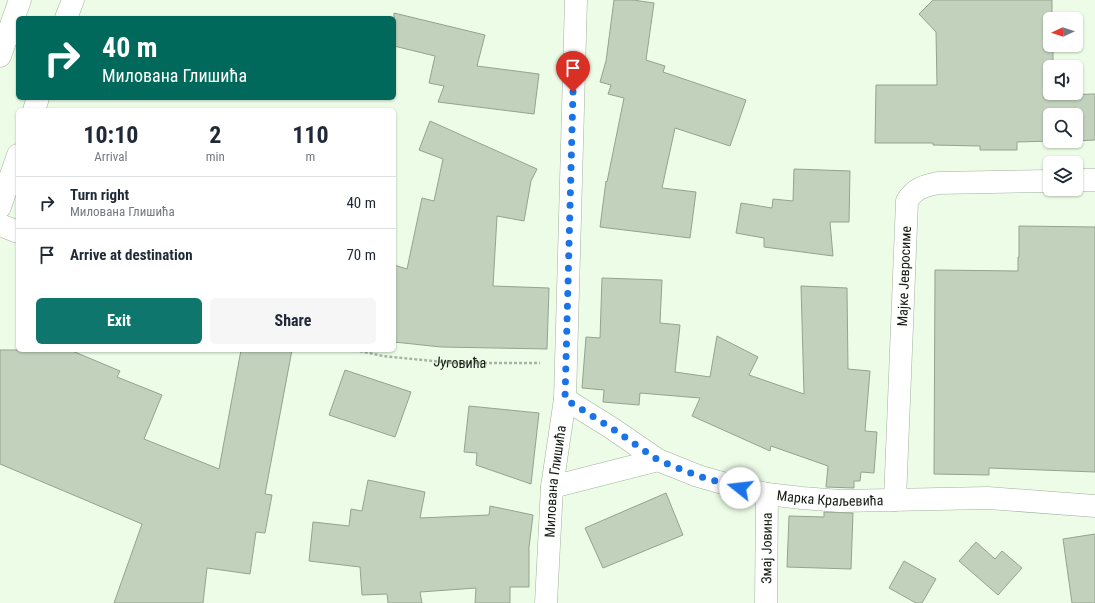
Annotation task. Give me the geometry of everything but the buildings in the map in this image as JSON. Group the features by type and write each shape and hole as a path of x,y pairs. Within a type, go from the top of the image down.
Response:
{"street":[{"path":"0,56 20,0"},
{"path":"67,16 73,0"},
{"name":"Милована Глишића","path":"546,603 552,487 565,399 576,0"},
{"path":"0,207 16,161"},
{"path":"1083,180 1095,180"},
{"name":"Мајке Јевросиме","path":"895,500 907,201 918,189 938,183 1043,181"},
{"path":"0,225 16,231"},
{"name":"Марка Краљевића","path":"565,399 613,429 658,460 698,476 767,494 840,502 988,498 1095,506"},
{"path":"552,487 658,460"},
{"name":"Змај Јовина","path":"766,603 767,494"}],"path":[{"name":"Југовића","path":"364,352 383,356 453,363 565,364"}],"route":[{"path":"573,92 565,399 613,429 658,460 698,476 740,488"}]}
